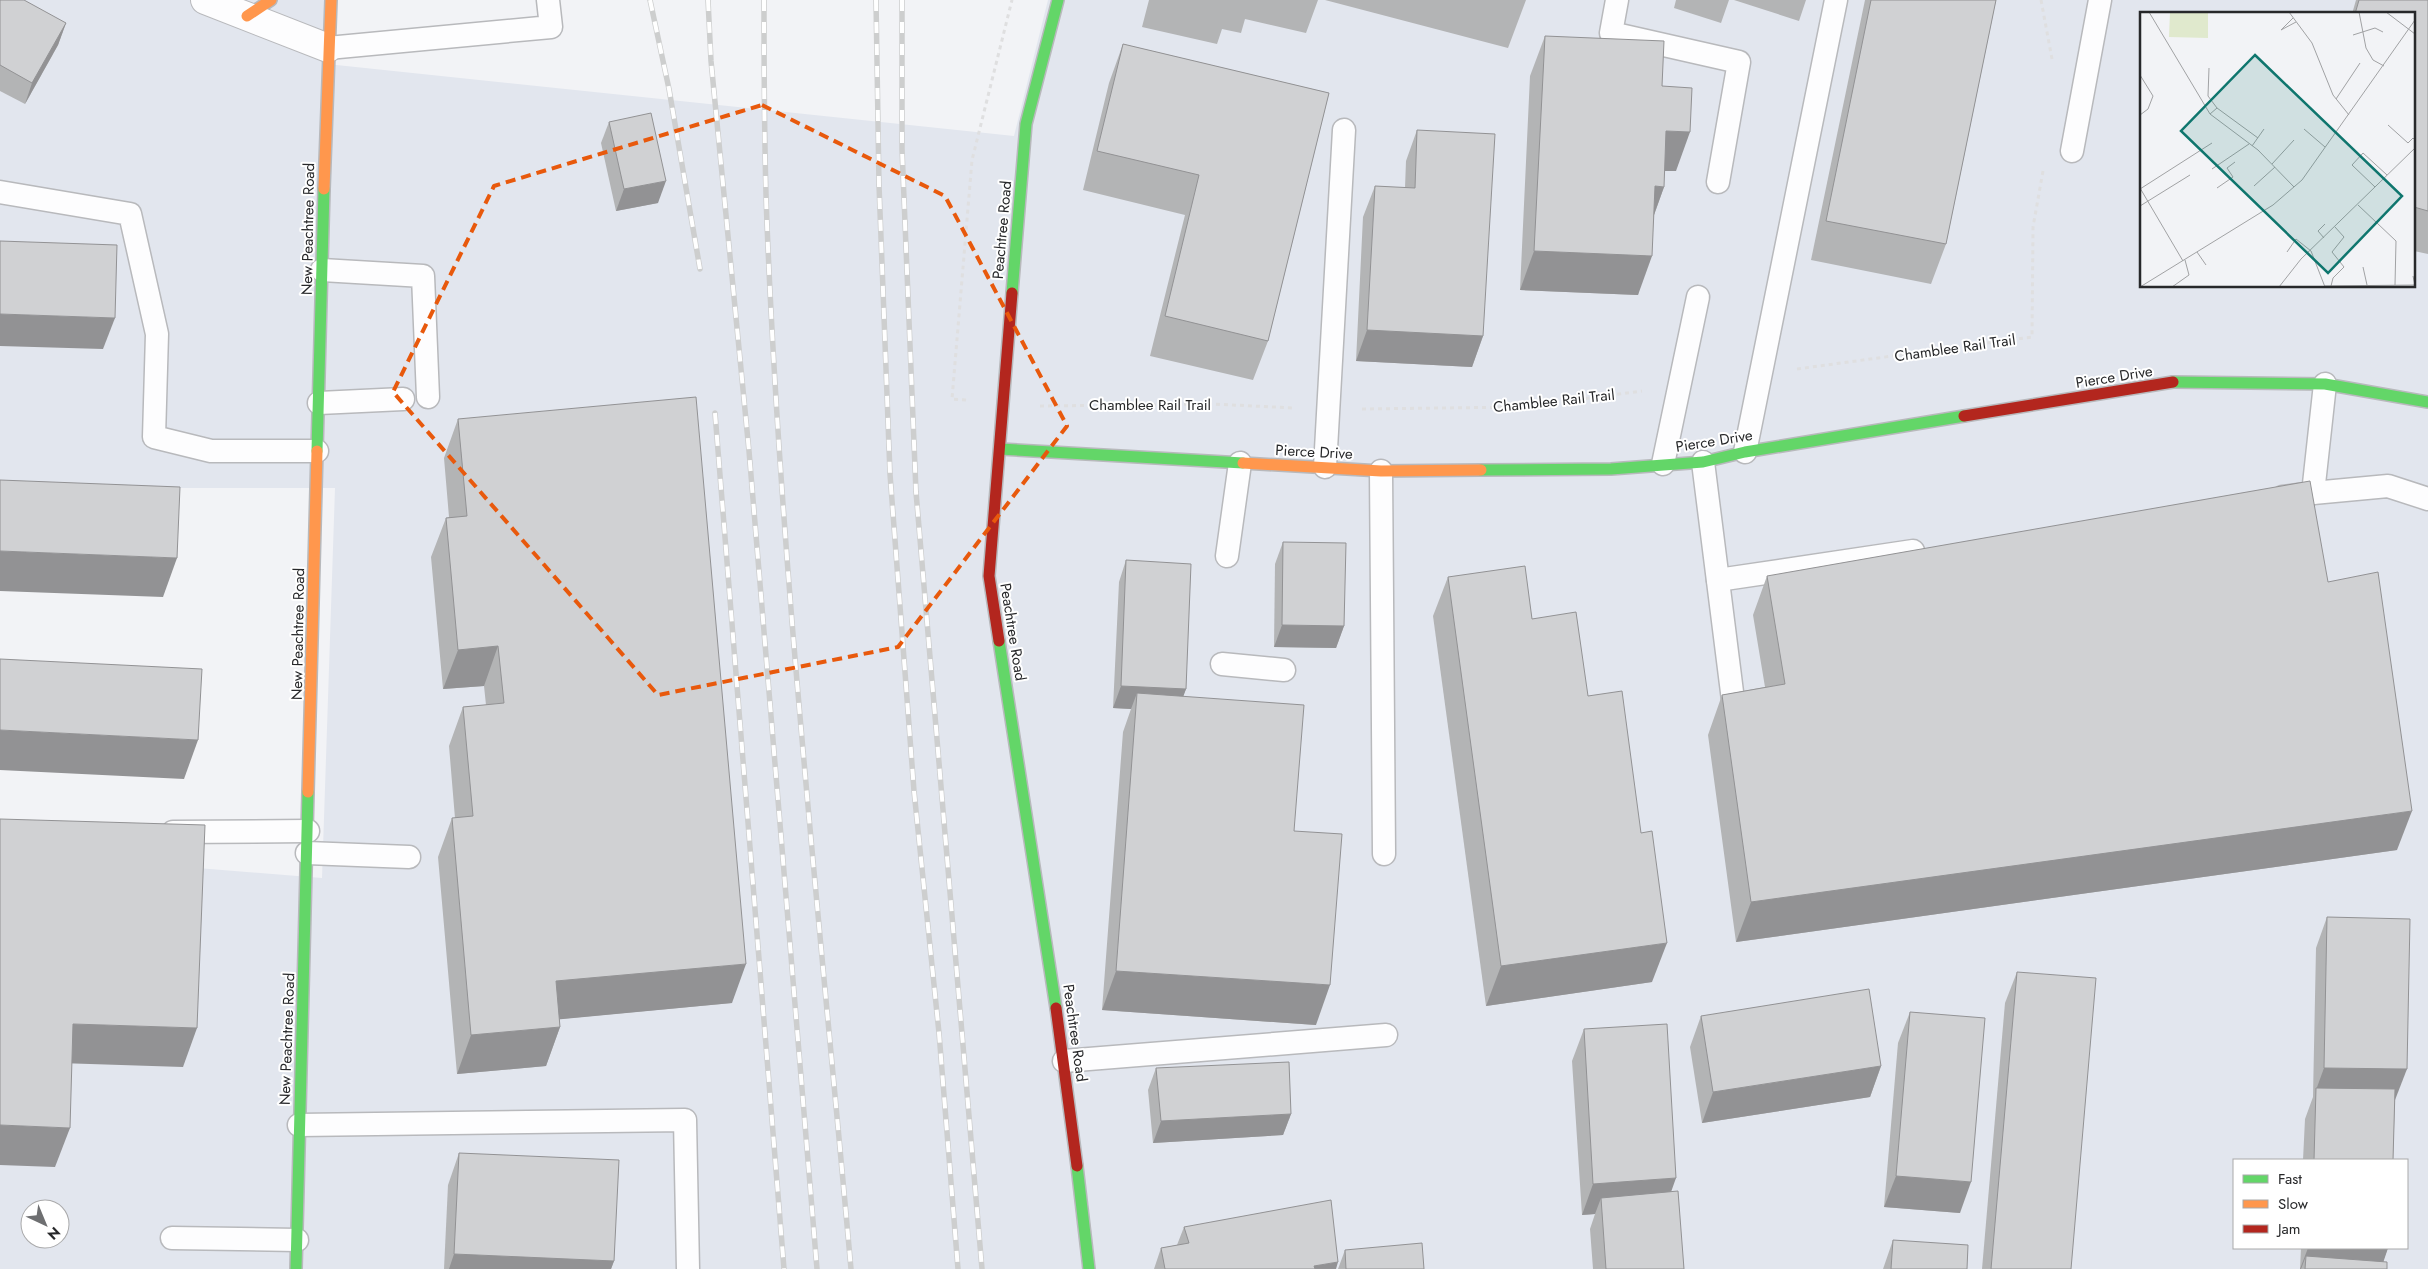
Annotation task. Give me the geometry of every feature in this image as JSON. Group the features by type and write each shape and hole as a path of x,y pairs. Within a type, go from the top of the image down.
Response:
{"street":[{"path":"206,0 328,48"},
{"path":"247,16 271,0"},
{"name":"New Peachtree Road","path":"296,1269 328,48 332,0"},
{"name":"Peachtree Road","path":"1058,0 1026,124 1000,449 995,482 989,576 1064,1060 1089,1269"},
{"name":"Pierce Drive","path":"1000,449 1380,471 1611,469 1703,462 1745,452 2175,382 2325,384 2428,402"}],"lane":[{"path":"328,48 551,27 548,0"},
{"path":"1617,0 1611,33 1738,62 1718,182"},
{"path":"1745,452 1836,0"},
{"path":"2072,152 2100,0"},
{"path":"1325,467 1344,130"},
{"path":"0,192 130,214 157,334 154,437 210,451 317,451"},
{"path":"322,270 422,276 428,397"},
{"path":"1663,464 1698,297"},
{"path":"2313,492 2325,384"},
{"path":"319,403 404,399"},
{"path":"1703,462 1734,708"},
{"path":"1227,556 1240,463"},
{"path":"1380,471 1384,854"},
{"path":"2264,500 2313,492 2388,486 2428,499"},
{"path":"1718,580 1933,548"},
{"path":"1222,664 1284,670"},
{"path":"149,832 308,842 409,856"},
{"path":"1064,1060 1386,1035"},
{"path":"300,1125 686,1120 688,1269"},
{"path":"172,1238 297,1240"}],"path":[{"path":"952,399 972,160 1012,0"},
{"name":"Chamblee Rail Trail","path":"1760,374 2032,337"},
{"name":"Chamblee Rail Trail","path":"1042,406 1212,404 1328,410 1523,407 1679,386"}],"highlighted area":[{"path":"762,105 945,196 1067,426 898,647 658,695 393,392 494,186"}],"shaded area":[{"path":"0,0 325,0 327,64 1014,136 1048,0 2428,0 2428,1269 0,1269 0,852 322,878 335,488 0,488"}],"building":[{"path":"0,0 24,0 66,23 32,83 0,65"},
{"path":"1871,0 1996,0 1946,244 1826,221"},
{"path":"2359,0 2428,0 2428,211 2416,208 2416,12 2356,12"},
{"path":"1545,36 1664,41 1662,86 1692,88 1690,132 1666,131 1664,187 1655,186 1652,256 1534,251"},
{"path":"1123,44 1329,93 1268,341 1165,316 1199,175 1097,151"},
{"path":"651,113 666,181 624,189 609,122"},
{"path":"1417,130 1495,134 1483,336 1367,330 1375,186 1415,188"},
{"path":"0,241 117,245 115,318 0,314"},
{"path":"696,397 746,964 556,981 560,1027 471,1035 452,818 473,816 463,707 504,703 498,646 458,650 446,518 467,516 458,419"},
{"path":"0,480 180,487 177,558 0,551"},
{"path":"2310,481 2328,582 2378,572 2412,811 1751,902 1722,695 1785,684 1767,576"},
{"path":"1283,542 1346,543 1344,626 1282,625"},
{"path":"1126,560 1191,564 1186,689 1121,686"},
{"path":"1525,566 1532,619 1576,612 1588,696 1622,691 1641,833 1652,831 1667,943 1501,966 1448,577"},
{"path":"0,659 202,669 198,740 0,730"},
{"path":"1137,693 1304,705 1294,831 1342,834 1330,985 1116,971"},
{"path":"0,819 205,825 197,1028 73,1024 70,1128 0,1125"},
{"path":"2327,917 2410,919 2407,1069 2324,1068"},
{"path":"2017,972 2096,978 2071,1269 1991,1269"},
{"path":"1869,989 1881,1066 1713,1092 1701,1016"},
{"path":"1910,1012 1985,1018 1971,1182 1896,1176"},
{"path":"1667,1024 1676,1178 1593,1184 1584,1029"},
{"path":"1289,1062 1291,1114 1161,1121 1156,1068"},
{"path":"2316,1088 2395,1089 2393,1159 2314,1159"},
{"path":"459,1153 619,1160 614,1261 454,1254"},
{"path":"1678,1191 1684,1269 1606,1269 1601,1198"},
{"path":"1331,1200 1338,1262 1314,1266 1315,1269 1165,1269 1161,1248 1189,1243 1184,1227"},
{"path":"1893,1240 1968,1245 1967,1269 1891,1269"},
{"path":"1422,1243 1424,1269 1346,1269 1345,1250"},
{"path":"2306,1256 2387,1262 2387,1269 2305,1269"}],"railway":[{"path":"650,0 669,89 700,269"},
{"path":"708,0 711,61 749,451 817,1269"},
{"path":"764,0 767,224 773,355 803,747 851,1269"},
{"path":"876,0 879,185 890,474 914,791 939,1033 958,1269"},
{"path":"902,0 902,149 916,492 982,1269"},
{"path":"715,413 784,1269"}],"traffic: fast":[{"path":"1012,293 1026,124 1058,0"},
{"path":"317,451 324,189"},
{"path":"2173,382 2325,384 2428,402"},
{"path":"1481,470 1611,469 1703,462 1745,452 1964,416"},
{"path":"1000,449 1243,463"},
{"path":"999,641 1056,1008"},
{"path":"296,1269 308,792"},
{"path":"1077,1166 1089,1269"}],"traffic: slow":[{"path":"247,16 271,0"},
{"path":"324,189 331,0"},
{"path":"308,792 317,451"},
{"path":"1243,463 1381,471 1481,470"}],"traffic: jam":[{"path":"999,641 989,576 1012,293"},
{"path":"1964,416 2173,382"},
{"path":"1056,1008 1077,1166"}]}
